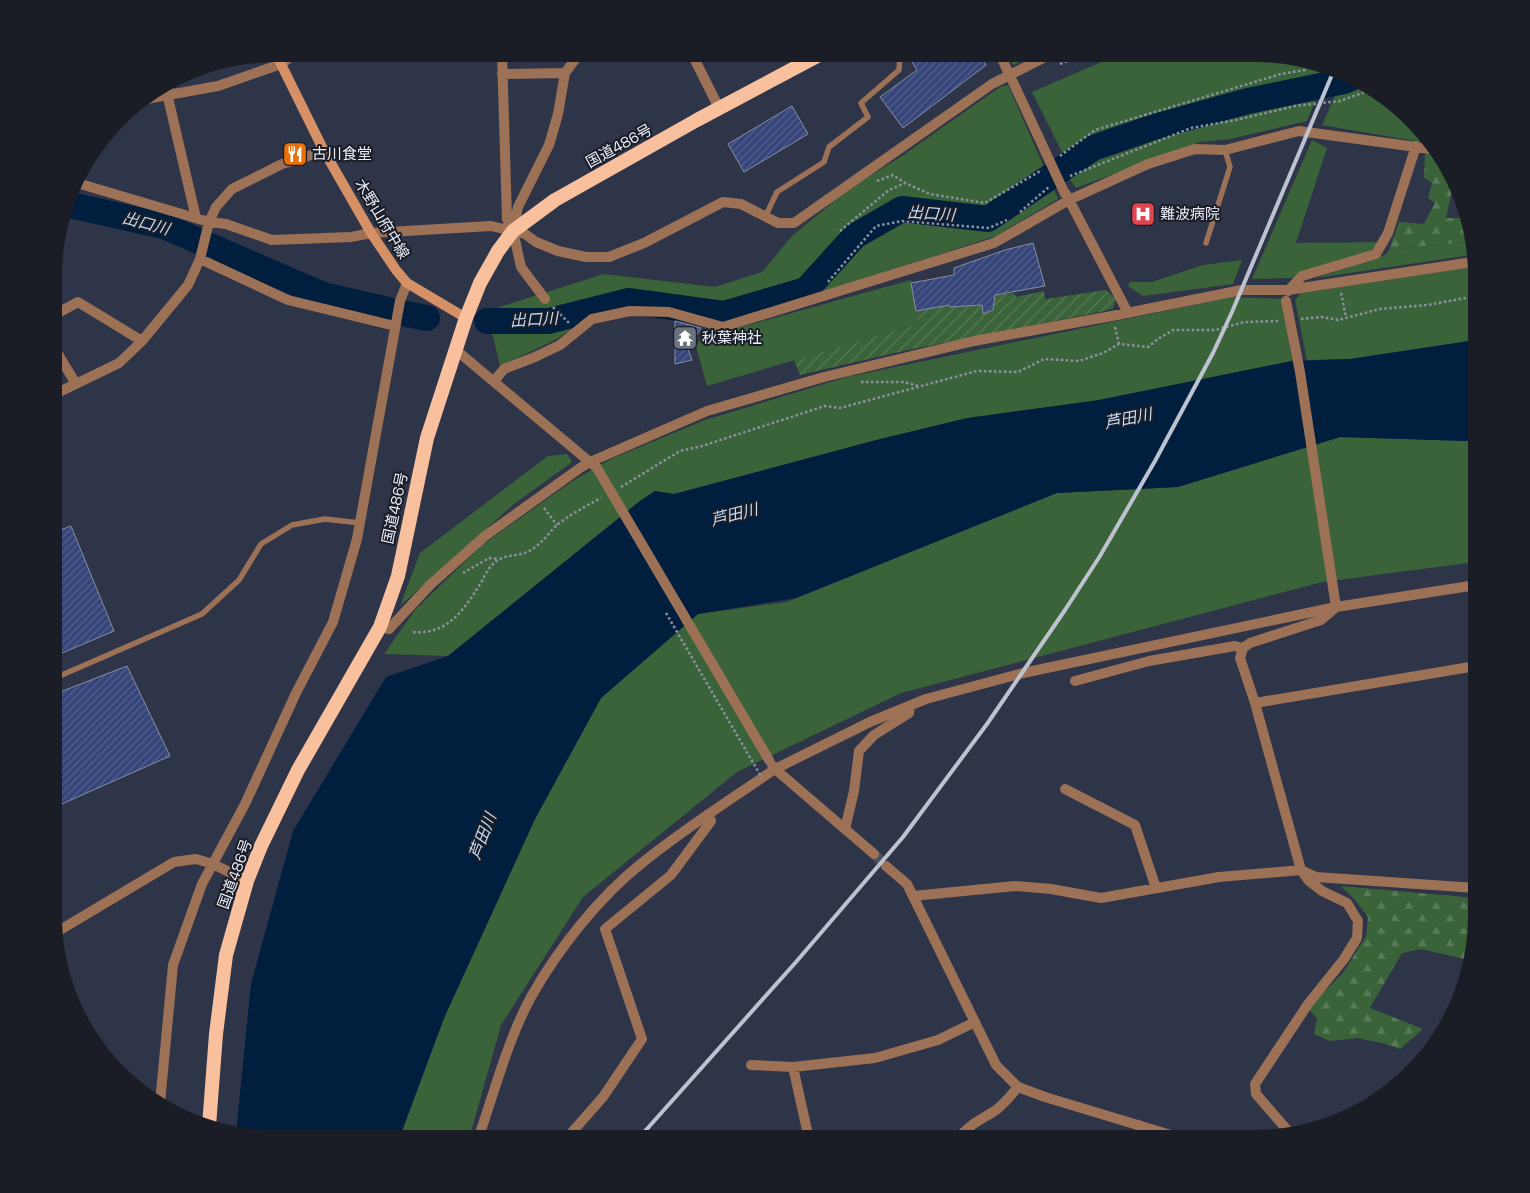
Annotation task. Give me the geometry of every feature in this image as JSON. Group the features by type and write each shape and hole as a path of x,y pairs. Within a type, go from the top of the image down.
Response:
{"highway":[{"name":"国道486号","path":"209,1120 216,1034 226,955 247,881 261,846 298,770 380,627 398,576 427,438 466,318 480,283 498,251 513,231 555,200 719,108 806,62"}],"main road":[{"name":"木野山府中線","path":"281,64 324,151 371,233 396,270 407,283 466,318"}],"street":[{"path":"196,218 169,102 169,91 218,86 284,62"},
{"path":"502,62 506,219 513,231 521,267 545,298"},
{"path":"513,231 518,207 549,146 558,114 565,73 574,62"},
{"path":"696,62 719,108"},
{"path":"1004,62 1067,197 1128,313"},
{"path":"84,185 209,222 226,224 272,240 351,237 371,233 491,226 526,234 536,242 558,251 586,257 609,256 644,244 724,202 741,204 778,223 794,223 992,84 1011,78 1038,62"},
{"path":"502,74 565,73"},
{"path":"494,381 504,369 560,345 592,319 630,311 669,312 723,327 994,243 1067,197 1148,164 1195,149 1225,150 1299,131 1424,148"},
{"path":"1336,607 1300,372 1286,301 1288,290 1302,276 1376,254 1388,233 1416,146"},
{"path":"62,391 118,363 142,340 188,286 200,258 209,222 216,207 232,189 282,164 324,151"},
{"path":"200,258 288,300 395,326"},
{"path":"380,627 389,629 430,585 484,536 536,499 594,465 707,411 824,377 974,341 1242,290 1288,290 1467,263"},
{"path":"161,1097 173,965 202,884 245,804 296,693 333,622 357,539 395,326 400,301 407,283"},
{"path":"62,311 78,302 142,340"},
{"path":"456,350 594,465 775,769 874,854"},
{"path":"62,360 76,384"},
{"path":"1075,681 1148,661 1234,646 1242,648 1336,607 1468,586"},
{"path":"481,1130 515,1032 531,998 550,966 589,914 640,864 708,814 775,769 870,722 910,706 1022,673 1319,616"},
{"path":"1242,648 1240,658 1255,703 1302,870 1308,880 1322,891 1348,903 1358,921 1357,938 1344,959 1308,1004 1255,1084 1256,1094 1286,1128"},
{"path":"1255,703 1468,667"},
{"path":"845,830 854,791 859,751 874,735 909,713 910,706"},
{"path":"1065,789 1136,826 1156,888"},
{"path":"574,1130 602,1097 642,1039 605,929 671,875 711,821 708,814"},
{"path":"63,928 174,862 196,859 213,864 247,881"},
{"path":"886,866 907,884 996,1065 1018,1086 1045,1097 1155,1130"},
{"path":"913,896 1015,886 1051,889 1101,898 1219,878 1302,870 1316,877 1468,887"},
{"path":"751,1065 793,1068 875,1058 938,1040 975,1022"},
{"path":"793,1068 807,1130"},
{"path":"966,1130 970,1125 995,1110 1009,1098 1018,1086"},
{"path":"1139,1125 1140,1130"}],"lane":[{"path":"765,217 777,192 824,162 829,147 868,117 861,103 899,70 900,62"},
{"path":"1206,243 1230,167 1225,150"},
{"path":"62,675 202,614 238,580 261,544 292,525 325,519 360,523"}],"path":[{"path":"1055,160 1095,130 1281,74 1305,69"},
{"path":"1069,176 1191,128 1295,106 1340,100 1363,92"},
{"path":"840,231 889,190 905,183 930,194 985,203 1049,165"},
{"path":"1017,216 1046,189 1054,185"},
{"path":"822,287 856,251 876,226 902,221 989,228 1010,219"},
{"path":"1339,282 1346,318"},
{"path":"545,298 570,324"},
{"path":"1297,319 1322,317 1338,320 1380,310 1428,305 1468,298"},
{"path":"1112,316 1119,344"},
{"path":"615,491 680,451 702,446 825,406 840,408 977,371 1018,372 1044,359 1078,361 1103,353 1119,344 1148,347 1158,338 1173,330 1216,330 1244,322 1280,321"},
{"path":"857,382 904,382 918,386"},
{"path":"595,491 600,499"},
{"path":"413,632 425,633 444,626 459,615 491,566 499,559 528,552 546,539 557,525 581,508 606,495"},
{"path":"536,499 557,525"},
{"path":"664,609 762,778"}],"green space":[{"path":"1101,62 1254,62 1282,64 1320,73 1318,79 1146,120 1065,158 1032,92"},
{"path":"1342,82 1373,98 1405,125 1419,142 1322,125"},
{"path":"1008,85 1058,199 996,236 724,322 673,310 633,305 597,313 555,340 500,366 487,311 604,274 715,287 762,272 792,236 850,188 899,158 1000,87"},
{"path":"1319,92 1307,121 1230,139 1200,142 1076,188 1065,173 1100,151 1172,128"},
{"path":"1312,140 1327,148 1296,243 1380,242 1370,251 1291,278 1252,279"},
{"path":"1425,153 1432,157 1451,194 1446,218 1459,218 1465,242 1389,250 1399,222 1424,224 1435,203 1428,198 1432,183 1424,178"},
{"path":"1465,242 1467,256 1316,278 1385,255 1389,250"},
{"path":"1242,260 1233,284 1143,296 1128,286 1130,282 1152,282 1203,265"},
{"path":"1467,268 1468,341 1350,359 1307,360 1295,300 1301,293"},
{"path":"911,280 918,324 707,386 696,346 708,328 723,332"},
{"path":"1106,290 1116,299 1113,308 1105,311 903,351 800,375 794,360 918,324 916,311 949,305 950,307 982,305 984,314 993,310 992,304 994,303 995,295 1014,293 1016,297 1044,291 1045,299"},
{"path":"1232,297 1282,299 1292,361 1099,400 674,494 655,491 640,501 448,656 384,654 415,610 482,545 574,480 611,459 705,420 847,377"},
{"path":"1340,437 1468,440 1468,563 1322,582 901,693 737,772 583,897 501,1025 472,1130 402,1130 444,1018 535,819 601,698 698,614 787,602 1057,493 1178,487"},
{"path":"567,454 572,462 514,504 400,606 420,553 548,456"},
{"path":"1341,886 1468,897 1466,945 1463,959 1421,949 1402,953 1370,1008 1423,1029 1400,1049 1358,1038 1330,1041 1314,1034 1317,1019 1308,1008 1343,973 1366,936 1368,917"}],"water":[{"name":"芦田川","path":"1468,341 1468,440 1340,437 1178,487 1057,493 796,598 698,614 601,698 535,819 444,1018 402,1130 262,1130 237,1127 251,984 293,831 386,677 448,656 640,501 655,491 674,494 876,440 967,418 1099,400 1292,361 1350,359"}],"building":[{"path":"912,62 984,62 986,65 903,128 880,97 917,70"},
{"path":"792,106 808,134 744,172 728,144"},
{"path":"1033,243 1045,286 995,295 993,310 983,314 982,305 950,307 949,305 916,311 911,283 954,275 954,268 1005,250"},
{"name":"秋葉神社","path":"675,321 701,328 688,349 692,360 675,364"},
{"path":"71,526 114,631 62,653 62,529"},
{"path":"127,666 170,756 62,804 62,691"}],"waterway":[{"name":"出口川","path":"487,321 549,321 628,301 724,314 806,290 855,236 902,209 988,219 1093,148 1154,127 1248,101 1341,82"},
{"name":"出口川","path":"74,206 164,226 323,295 388,310"},
{"name":"出口川","path":"407,314 427,318"}],"tunnel":[{"path":"874,854 886,866"}],"railway":[{"path":"646,1130 796,962 903,837 987,724 1065,610 1100,556 1155,461 1213,353 1331,77"}],"place":[{"name":"古川食堂","path":"295,154"},
{"name":"難波病院","path":"1143,214"},
{"name":"秋葉神社","path":"685,338"}]}
